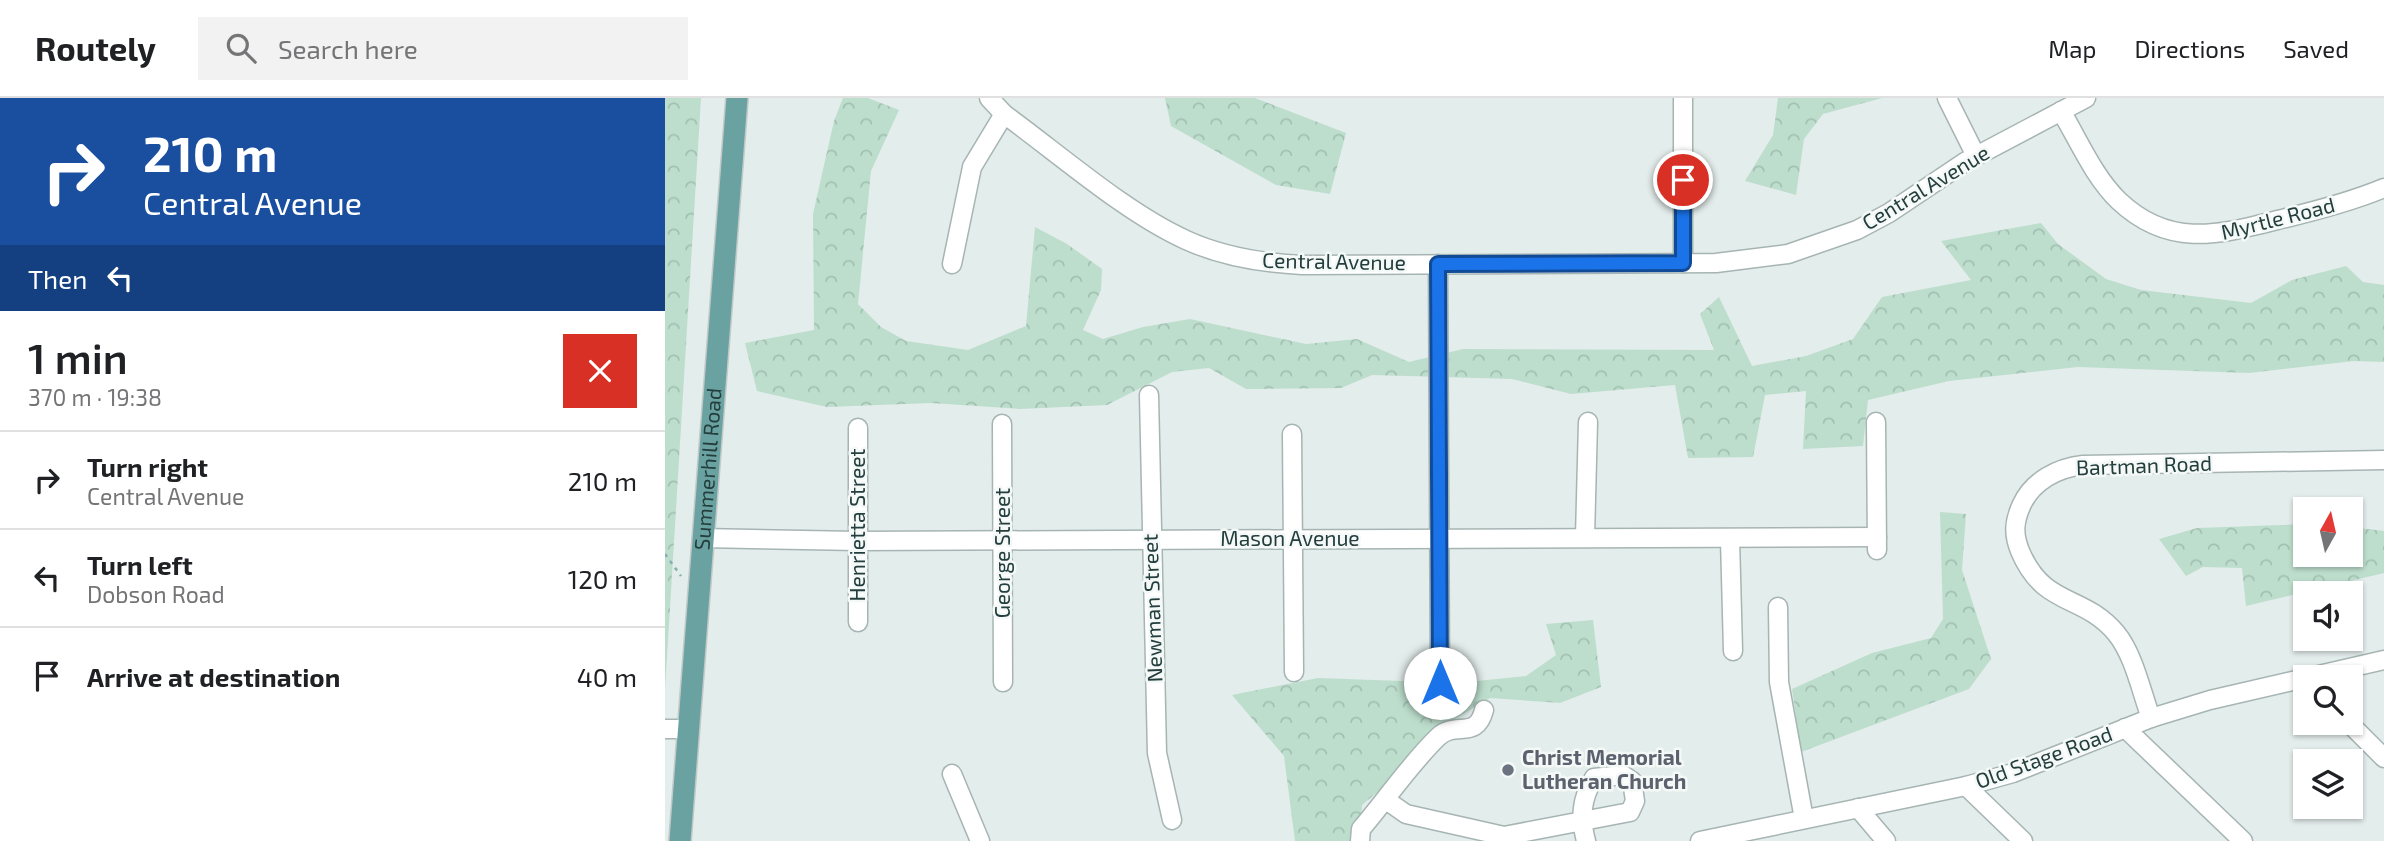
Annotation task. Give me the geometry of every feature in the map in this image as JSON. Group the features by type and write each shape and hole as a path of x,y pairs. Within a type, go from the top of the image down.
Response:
{"main road":[{"name":"Summerhill Road","path":"680,841 737,98"}],"street":[{"name":"Central Avenue","path":"989,98 1144,217 1187,241 1215,251 1282,264 1752,261 1823,244 1889,213 1976,156 2086,98"},
{"path":"1683,98 1683,263"},
{"path":"1947,98 1976,156"},
{"path":"952,264 972,167 1000,106"},
{"name":"Myrtle Road","path":"2061,111 2098,174 2118,200 2138,216 2173,232 2199,236 2225,234 2326,208 2384,188"},
{"path":"1438,264 1440,683"},
{"name":"Newman Street","path":"1149,395 1150,540 1157,753 1173,820"},
{"path":"1585,537 1588,422"},
{"name":"Mason Avenue","path":"702,538 857,541 1585,537 1877,544 1877,422"},
{"name":"George Street","path":"1002,424 1003,682"},
{"name":"Henrietta Street","path":"858,428 858,622"},
{"path":"1292,435 1294,672"},
{"name":"Bartman Road","path":"2151,718 2129,658 2114,631 2094,614 2039,584 2029,571 2014,530 2018,513 2034,488 2059,471 2083,465 2384,460"},
{"path":"1730,539 1734,651"},
{"path":"1778,607 1779,682 1804,819"},
{"name":"Old Stage Road","path":"2360,665 2384,660"},
{"name":"Old Stage Road","path":"1700,841 1966,786 2013,773 2151,718 2293,680"},
{"path":"1360,841 1361,830 1440,735 1475,728 1481,723 1484,710"},
{"path":"2125,728 2243,841"},
{"path":"665,729 688,729"},
{"path":"2361,735 2384,758"},
{"path":"952,774 980,841"},
{"path":"1966,786 2023,841"},
{"path":"1386,800 1406,814 1504,836 1581,820 1586,841"},
{"path":"1858,808 1886,841"}],"path":[{"path":"665,554 681,576"}],"green space":[{"path":"665,98 701,98 665,690"},
{"path":"843,98 868,98 899,110 871,171 858,304 881,327 906,341 968,350 1026,326 1035,227 1067,244 1102,269 1101,290 1083,330 1103,339 1143,327 1190,319 1306,344 1357,339 1409,362 1463,349 1714,350 1700,314 1719,297 1752,366 1806,356 1853,339 1882,297 1971,280 1941,241 2041,223 2058,244 2106,279 2141,290 2251,303 2292,280 2346,266 2363,282 2384,285 2384,362 2354,361 2249,373 2078,367 1949,381 1868,400 1863,446 1803,449 1806,391 1765,395 1753,457 1688,458 1675,385 1571,394 1512,379 1372,375 1341,388 1246,389 1209,368 1172,372 1107,405 1020,409 931,403 827,407 757,391 745,343 814,330 813,214 834,121"},
{"path":"1165,98 1255,98 1346,133 1330,194 1276,185 1171,126"},
{"path":"1778,98 1882,98 1823,114 1804,139 1796,195 1745,181 1773,135"},
{"path":"1940,512 1966,514 1962,570 1991,659 1969,689 1801,752 1792,689 1872,653 1931,638 1943,619"},
{"path":"2293,524 2293,567 2363,567 2363,529 2384,531 2384,573 2351,581 2293,581 2293,595 2246,606 2242,568 2203,567 2186,576 2159,539 2197,528"},
{"path":"1593,620 1601,687 1560,703 1490,698 1442,727 1394,778 1362,805 1359,841 1295,841 1284,756 1232,695 1318,678 1457,683 1526,676 1556,655 1546,624"}],"place":[{"name":"Christ Memorial Lutheran Church","path":"1508,770"}],"route":[{"path":"1440,683 1438,264 1683,263 1683,180"}]}
